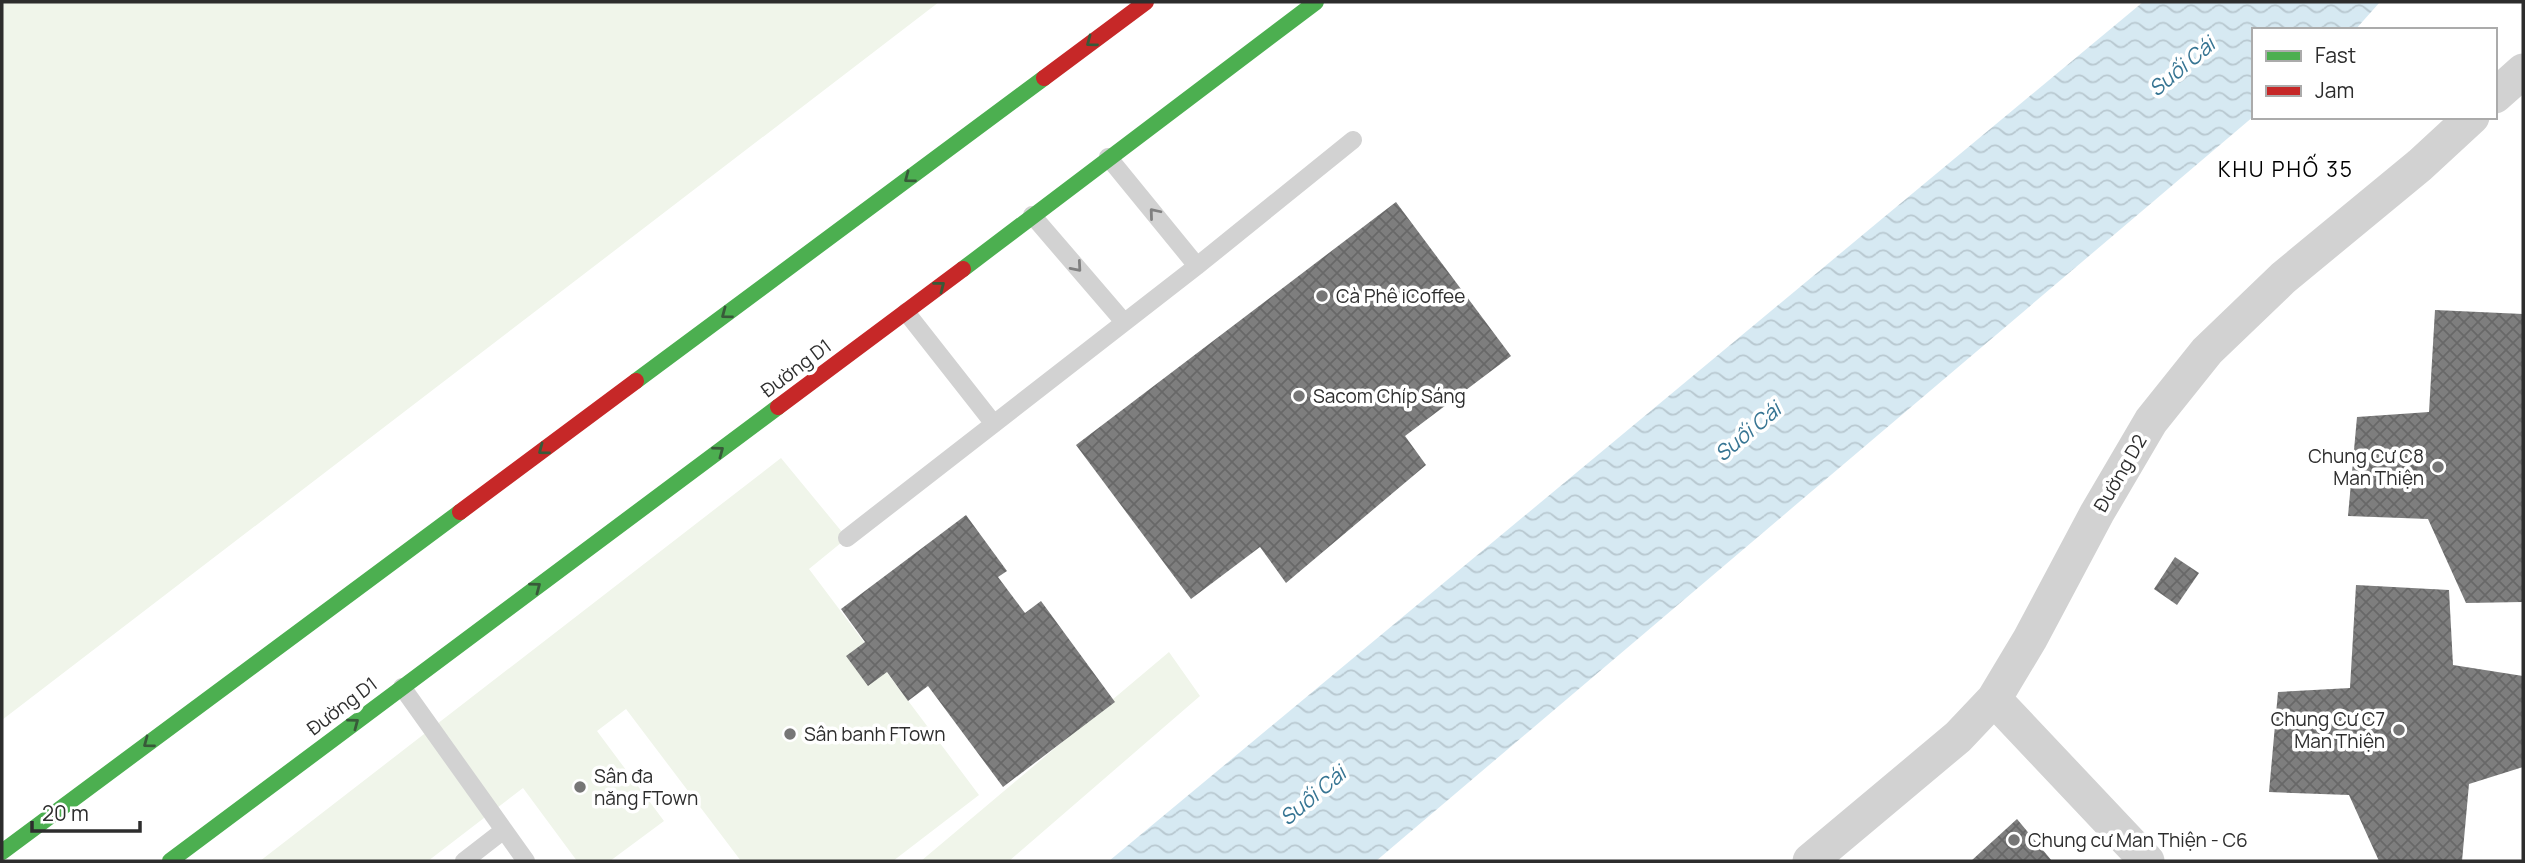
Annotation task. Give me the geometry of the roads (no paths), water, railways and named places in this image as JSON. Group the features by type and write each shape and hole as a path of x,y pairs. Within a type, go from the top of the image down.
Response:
{"main road":[{"path":"2,852 1146,2"},
{"name":"Đường D1","path":"170,861 906,312 1316,2"},
{"path":"168,706 203,703"},
{"path":"292,789 299,764"}],"street":[{"path":"2497,94 2523,71"},
{"name":"Đường D2","path":"1810,861 1958,737 1994,699 2151,421 2207,351 2283,278 2420,165 2470,119"},
{"path":"1994,699 2147,861"}],"lane":[{"path":"848,538 1197,266 1353,139"},
{"path":"1108,157 1197,266"},
{"path":"1032,215 1124,322"},
{"path":"906,312 994,424"},
{"path":"402,687 526,861"},
{"path":"464,861 504,830"}],"water":[{"name":"Suối Cái","path":"2143,2 2380,2 2357,28 2252,28 2252,118 1376,861 1109,861"}],"place":[{"name":"Cà Phê iCoffee","path":"1322,296"},
{"name":"Sacom Chíp Sáng","path":"1299,396"},
{"name":"Chung Cư C8 Man Thiện","path":"2438,467"},
{"name":"Chung Cư C7 Man Thiện","path":"2399,730"},
{"name":"Sân banh FTown","path":"790,734"},
{"name":"Sân đa năng FTown","path":"580,787"},
{"name":"Chung cư Man Thiện - C6","path":"2014,840"}],"district":[{"name":"KHU PHỐ 35","path":"2286,170"}]}
